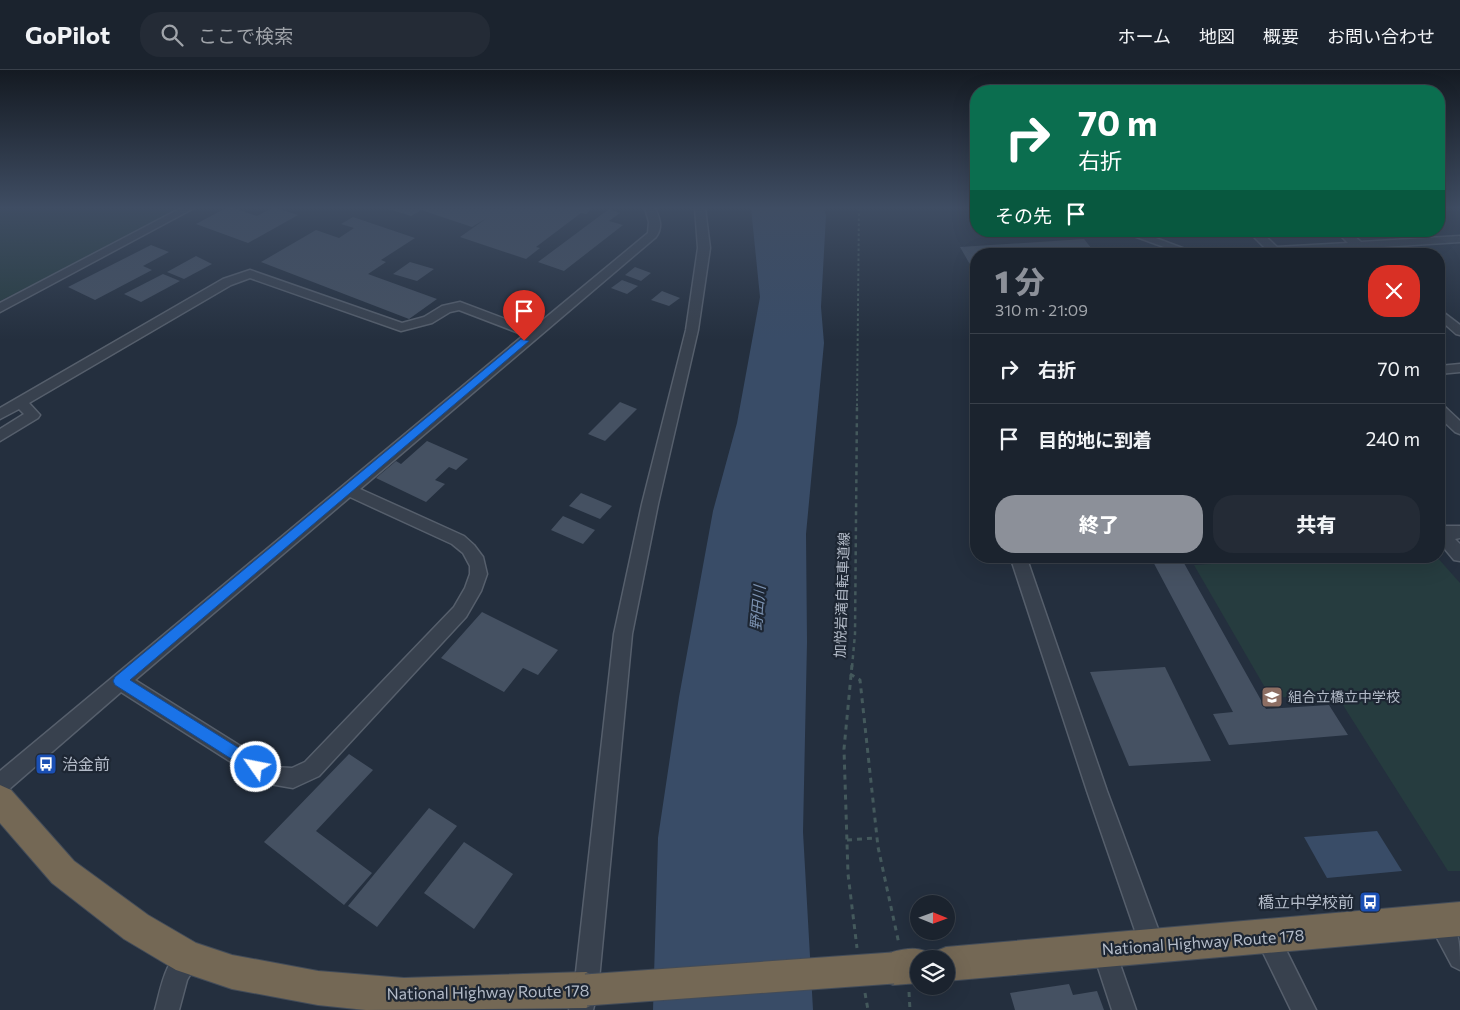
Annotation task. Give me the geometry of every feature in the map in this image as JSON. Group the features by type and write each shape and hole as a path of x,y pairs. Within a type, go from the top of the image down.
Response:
{"highway":[{"name":"National Highway Route 178","path":"0,800 63,872 136,927 188,958 232,972 318,988 404,996 584,1000 906,971"},
{"name":"National Highway Route 178","path":"955,963 1152,945 1268,938 1449,920"}],"street":[{"path":"0,308 106,252"},
{"path":"0,784 632,252"},
{"path":"584,1000 623,634 650,504 692,330 703,252"},
{"path":"0,414 227,282 250,274 401,327 428,320 446,308 460,306 533,334"},
{"path":"1445,318 1460,331"},
{"path":"1445,369 1460,368"},
{"path":"0,436 33,415 20,402"},
{"path":"1445,414 1460,428"},
{"path":"120,681 271,776 293,778 312,768 460,612 472,593 478,575 478,564 473,552 458,540 348,490"},
{"path":"1445,533 1460,532"},
{"path":"1445,538 1460,555"},
{"path":"1020,563 1097,791 1152,945"},
{"path":"1449,920 1460,958"},
{"path":"1268,938 1304,1010"},
{"path":"1104,949 1124,1010"},
{"path":"167,1010 177,975 188,958"}],"path":[{"name":"加悦岩滝自転車道線","path":"858,953 848,874 844,749 855,634 859,252"},
{"path":"850,674 860,680 875,838 891,920 906,971 910,1010"},
{"path":"847,840 875,838"},
{"path":"864,990 868,1010"}],"green space":[{"path":"0,252 97,252 0,301"},
{"path":"1226,563 1442,563 1460,583 1460,871 1448,871 1336,694 1271,698 1194,565"}],"water":[{"name":"野田川","path":"755,252 824,252 821,307 824,343 806,534 807,642 803,832 813,1010 653,1010 658,838 679,697 713,511 737,423 760,297"},
{"path":"1377,831 1402,871 1327,878 1304,837"}],"building":[{"path":"137,252 169,252 143,266 152,270 95,300 68,287"},
{"path":"278,252 394,252 381,260 386,262 368,274 437,299 409,319 261,262"},
{"path":"505,252 535,252 526,259"},
{"path":"552,252 589,252 564,271 538,262"},
{"path":"963,252 970,252 970,264"},
{"path":"196,256 212,264 184,279 167,272"},
{"path":"410,262 434,269 417,281 393,274"},
{"path":"635,267 651,273 641,281 625,275"},
{"path":"163,274 180,281 141,302 124,294"},
{"path":"622,280 638,286 627,294 611,288"},
{"path":"662,291 680,298 669,306 651,300"},
{"path":"620,402 637,409 605,441 588,434"},
{"path":"427,441 468,459 456,470 449,467 435,480 445,484 426,502 376,478 396,461 401,464"},
{"path":"581,493 612,506 600,519 569,506"},
{"path":"563,516 595,530 583,544 551,530"},
{"path":"1154,563 1184,563 1266,709 1329,705 1348,735 1229,745 1213,714 1233,712"},
{"path":"482,612 558,650 538,675 523,668 504,692 441,658"},
{"path":"1165,667 1211,761 1129,766 1090,672"},
{"path":"349,754 373,770 316,831 372,873 344,905 264,842"},
{"path":"429,808 457,826 377,927 348,906"},
{"path":"464,842 513,874 474,929 424,893"},
{"path":"1069,984 1073,995 1097,991 1104,1010 1015,1010 1010,993"}],"place":[{"name":"組合立橋立中学校","path":"1272,697"},
{"name":"治金前","path":"46,764"},
{"name":"橋立中学校前","path":"1370,902"}],"route":[{"path":"256,767 120,681 524,341"}]}
